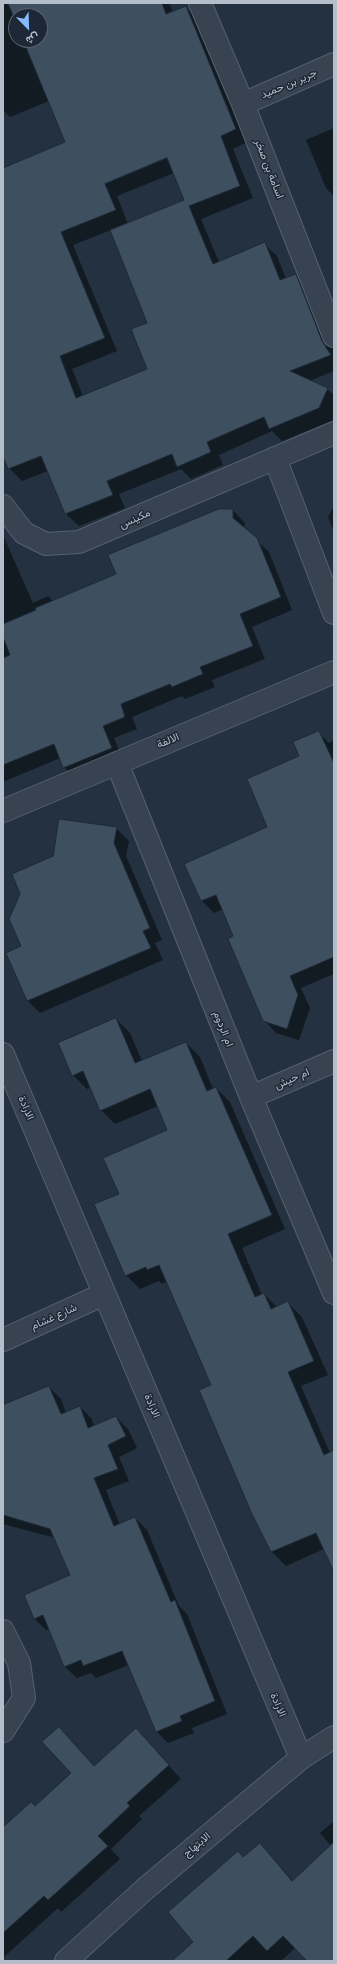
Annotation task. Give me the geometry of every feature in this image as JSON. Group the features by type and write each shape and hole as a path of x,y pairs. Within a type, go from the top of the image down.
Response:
{"street":[{"name":"اسامة بن صخر","path":"200,3 243,104 334,336"},
{"name":"جرير بن حميد","path":"243,104 334,64"},
{"name":"مكينس","path":"3,506 24,533 46,544 79,542 334,433"},
{"path":"275,458 334,613"},
{"name":"الالفة","path":"3,811 334,672"},
{"name":"ام الردوم","path":"117,763 250,1097 334,1294"},
{"name":"الارادة","path":"3,1054 301,1758"},
{"name":"ام حيش","path":"250,1097 334,1061"},
{"name":"شارع غشام","path":"3,1340 104,1294"},
{"path":"3,1631 19,1663 24,1698 3,1731"},
{"name":"الابتهاج","path":"66,1961 145,1888 301,1758 334,1738"}],"building":[{"path":"8,3 162,3 166,14 186,6 236,129 221,136 240,186 189,206 213,264 265,242 280,280 296,274 322,341 331,355 290,371 328,388 319,408 269,429 264,417 207,442 211,452 177,467 172,454 107,481 113,495 65,514 41,456 8,469 3,457 3,168 65,142 26,48 48,48 48,8 10,8","holes":["167,158 184,200 110,230 147,323 131,329 147,369 76,398 60,356 105,338 61,232 116,210 105,184"]},
{"path":"219,509 233,509 233,518 257,538 281,597 240,614 253,646 200,667 203,674 172,687 170,684 121,704 125,717 103,726 112,748 63,768 54,744 3,765 3,658 10,655 3,637 3,624 36,610 35,608 116,574 108,555"},
{"path":"319,731 334,763 334,957 290,976 298,995 287,1029 263,1021 228,939 233,936 216,895 201,901 184,864 267,827 247,779 299,756 293,742"},
{"path":"59,819 117,827 114,843 150,928 143,931 151,948 27,1001 6,953 21,946 9,919 20,894 12,874 53,856"},
{"path":"116,1018 135,1063 186,1042 207,1091 216,1087 272,1215 228,1234 255,1297 264,1293 271,1309 288,1301 314,1361 288,1372 324,1455 334,1450 334,1572 316,1533 271,1552 251,1512 199,1390 211,1385 159,1265 147,1270 146,1267 125,1276 94,1204 119,1194 103,1158 167,1130 150,1089 100,1111 83,1071 72,1076 58,1043"},
{"path":"49,1386 61,1414 80,1406 88,1428 116,1416 126,1436 108,1445 118,1469 94,1478 114,1526 135,1517 171,1602 175,1600 215,1701 180,1716 182,1721 156,1732 122,1651 83,1666 81,1660 64,1667 43,1615 34,1619 24,1595 70,1575 50,1529 3,1515 3,1405"},
{"path":"59,1727 94,1766 136,1728 169,1765 127,1803 130,1806 98,1836 108,1846 48,1900 44,1896 3,1933 3,1827 31,1802 35,1806 71,1773 42,1742"},
{"path":"334,1842 334,1961 307,1961 283,1936 267,1951 253,1936 226,1961 172,1961 193,1942 168,1912 238,1851 243,1857 260,1843 292,1881"}]}
